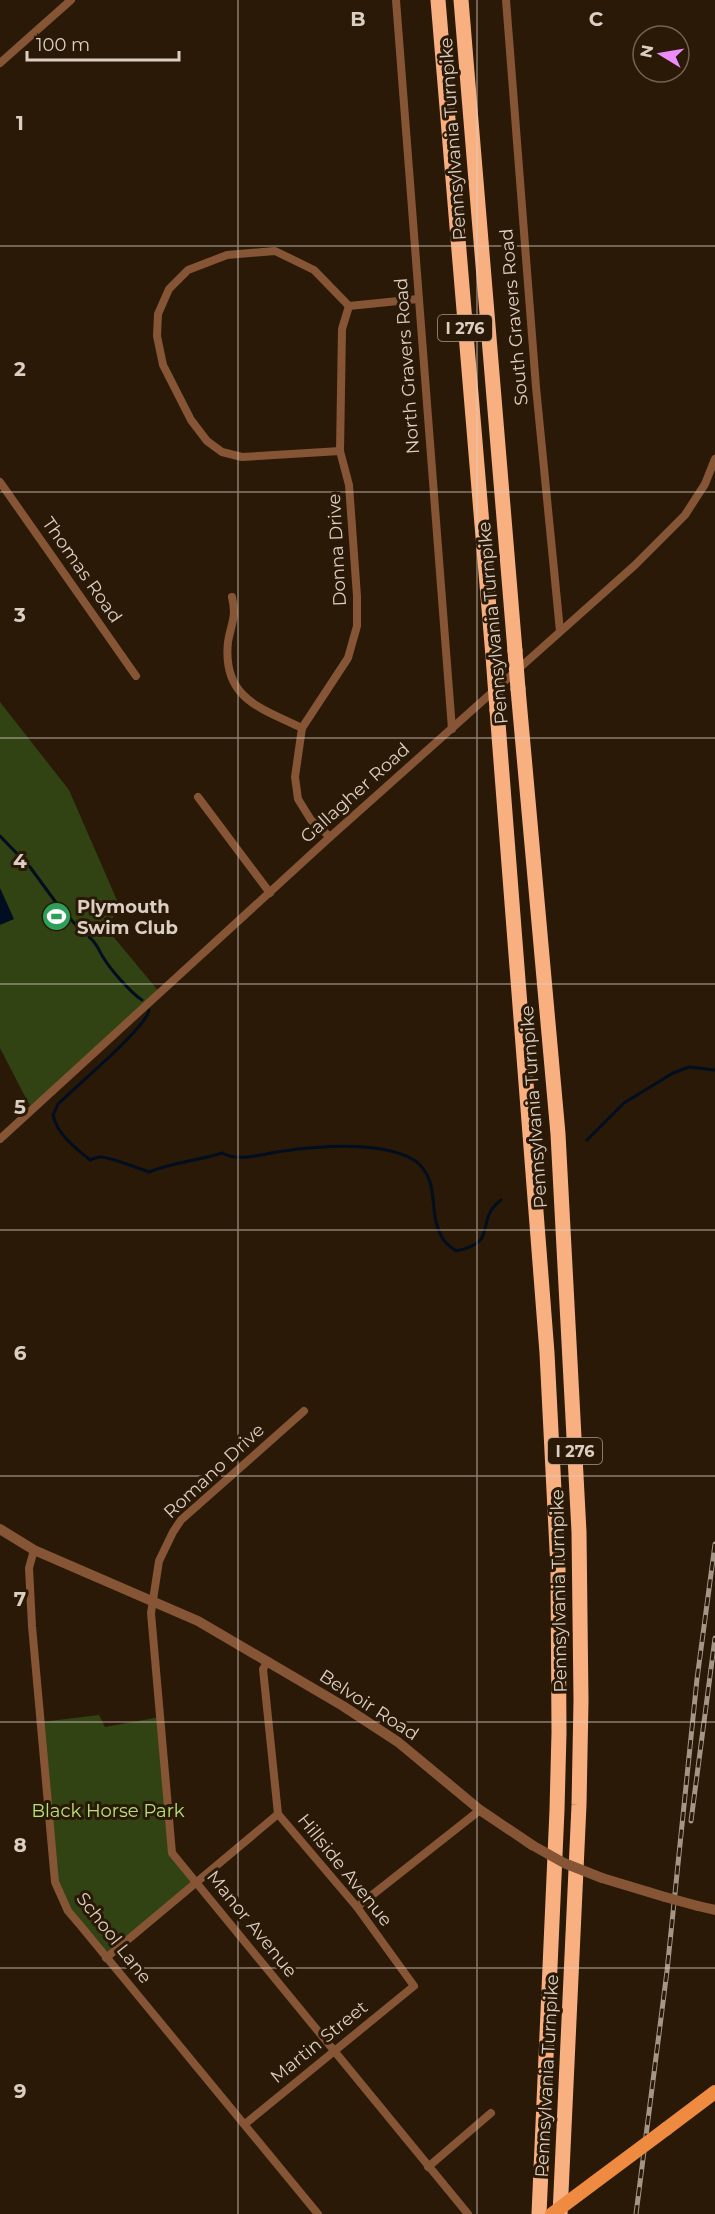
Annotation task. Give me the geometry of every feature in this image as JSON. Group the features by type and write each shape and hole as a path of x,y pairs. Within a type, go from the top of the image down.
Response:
{"highway":[{"name":"Pennsylvania Turnpike","path":"438,0 493,656 546,1341 558,1569 557,1810 539,2214"},
{"name":"Pennsylvania Turnpike","path":"461,0 518,689 558,1134 579,1532 581,1701 579,1805 560,2214"}],"main road":[{"path":"552,2214 715,2092"}],"street":[{"path":"0,63 71,0"},
{"name":"North Gravers Road","path":"396,0 452,729"},
{"name":"South Gravers Road","path":"506,0 536,387 560,631"},
{"path":"340,451 242,457 222,452 207,441 191,420 163,365 157,336 158,314 169,289 188,270 227,255 275,251 315,270 349,306 418,299"},
{"name":"Donna Drive","path":"330,837 311,820 298,799 295,777 302,728 348,657 357,626 350,484 340,451 342,329 349,306"},
{"name":"Gallagher Road","path":"0,1139 330,837 635,565 685,515 705,484 715,459"},
{"name":"Thomas Road","path":"0,482 136,676"},
{"path":"232,597 236,612 230,631 227,658 233,684 256,706 302,728"},
{"path":"198,797 270,892"},
{"name":"Romano Drive","path":"153,1600 159,1561 172,1532 182,1520 304,1411"},
{"name":"Belvoir Road","path":"0,1529 34,1550 198,1621 268,1661 374,1725 424,1762 480,1810 532,1845 564,1863 602,1878 715,1910"},
{"name":"School Lane","path":"34,1550 29,1568 32,1626 55,1882 68,1911 318,2214"},
{"name":"Manor Avenue","path":"153,1600 151,1613 172,1853 468,2214"},
{"name":"Hillside Avenue","path":"268,1661 263,1669 278,1814 357,1907 414,1986"},
{"path":"357,1907 480,1810"},
{"path":"106,1958 278,1814"},
{"name":"Martin Street","path":"245,2124 414,1986"},
{"path":"429,2167 491,2113"}],"green space":[{"name":"Plymouth Swim Club","path":"0,702 69,790 119,905 107,929 160,993 32,1110 0,1048"},
{"name":"Black Horse Park","path":"99,1715 105,1727 160,1717 172,1853 197,1882 106,1958 68,1911 55,1882 41,1722"}],"water":[{"path":"0,888 14,919 0,925"}],"waterway":[{"path":"0,836 30,867 60,908 76,925"},
{"path":"89,937 116,974 142,1000"},
{"path":"149,1010 137,1029 58,1104 53,1115 58,1128 90,1160 104,1157 149,1172 222,1153 244,1157 299,1149 353,1146 390,1151 418,1163 425,1171 432,1190 438,1229 444,1241 456,1251 478,1242 483,1236 488,1216 501,1200"},
{"path":"587,1140 624,1103 673,1073 689,1067 715,1070"}],"railway":[{"path":"636,2214 667,1971 697,1679 715,1544"},
{"path":"691,1821 715,1638"}],"place":[{"name":"Plymouth Swim Club","path":"56,917"}]}
